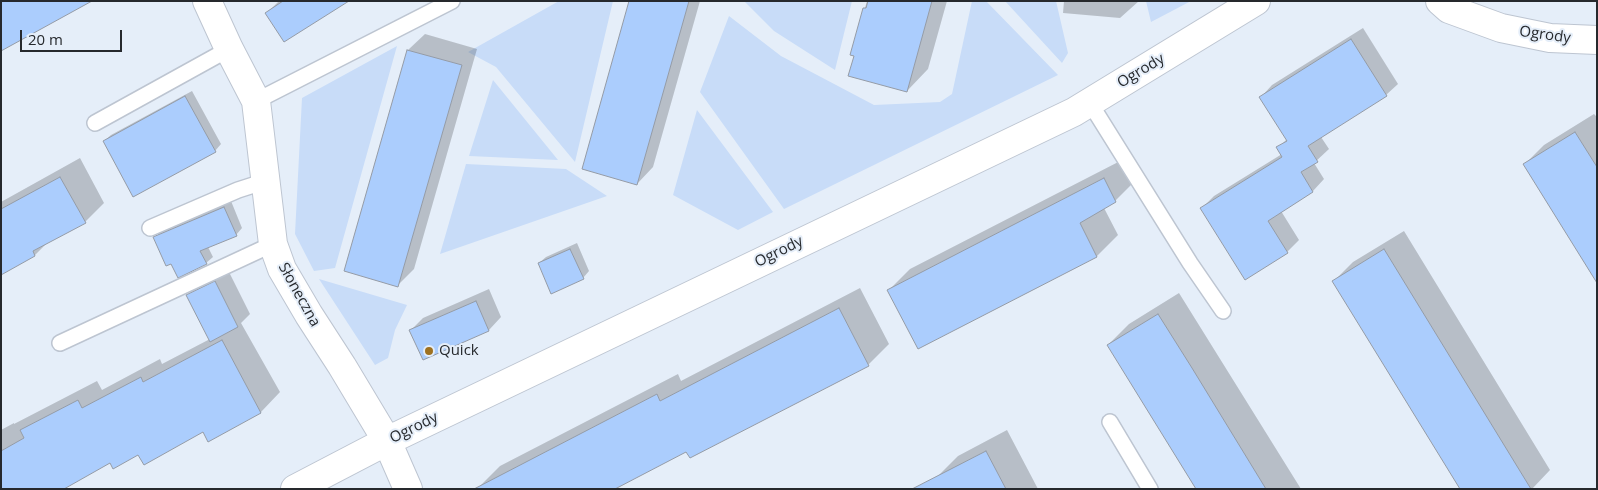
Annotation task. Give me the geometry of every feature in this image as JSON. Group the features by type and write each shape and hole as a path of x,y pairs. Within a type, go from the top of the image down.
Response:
{"street":[{"name":"Słoneczna","path":"208,1 229,49 256,101 273,244 282,269 386,441 408,489"},
{"name":"Ogrody","path":"294,489 386,441 1074,112 1256,1"},
{"name":"Ogrody","path":"1440,1 1448,9 1501,28 1550,38 1597,40"}],"lane":[{"path":"256,101 452,1"},
{"path":"95,122 229,49"},
{"path":"1090,103 1190,263 1223,311"},
{"path":"150,228 238,190 266,181"},
{"path":"60,343 273,244"},
{"path":"1110,422 1150,489"}],"shaded area":[{"path":"559,1 613,1 575,162 496,67 468,52"},
{"path":"744,1 852,1 835,70 774,31"},
{"path":"972,1 986,1 1058,75 784,209 700,92 729,16 781,56 874,105 940,102 952,94"},
{"path":"1005,1 1056,1 1068,53 1062,63"},
{"path":"1146,1 1191,1 1151,22"},
{"path":"397,46 335,268 314,271 295,234 302,98"},
{"path":"493,80 558,160 469,156"},
{"path":"697,110 773,212 738,230 673,195"},
{"path":"466,164 566,169 607,196 440,254"},
{"path":"319,279 407,305 395,330 388,358 375,365"}],"building":[{"path":"1,1 92,1 1,51"},
{"path":"283,1 349,1 284,42 265,13"},
{"path":"629,1 689,1 637,185 582,169"},
{"path":"868,1 932,1 907,92 848,76 854,56 850,55 863,8 866,8"},
{"path":"1351,39 1387,96 1308,146 1318,162 1301,172 1313,192 1268,221 1288,253 1245,280 1200,208 1282,157 1276,147 1287,141 1259,97"},
{"path":"407,50 462,65 398,287 344,271"},
{"path":"185,96 216,152 133,197 103,141"},
{"path":"1575,132 1597,167 1597,283 1523,164"},
{"path":"60,177 86,223 33,251 35,256 1,275 1,209"},
{"path":"1104,178 1116,202 1080,223 1097,257 918,349 887,290"},
{"path":"224,207 237,236 200,251 207,264 178,278 171,264 166,266 153,237"},
{"path":"570,249 584,279 551,294 538,263"},
{"path":"1384,249 1531,489 1460,489 1332,281"},
{"path":"215,281 238,327 210,342 186,295"},
{"path":"476,301 489,331 423,360 409,330"},
{"path":"839,308 869,366 690,458 686,452 615,489 474,489 657,394 660,401"},
{"path":"1158,314 1266,489 1196,489 1107,345"},
{"path":"222,340 261,413 208,442 203,432 144,465 138,455 113,469 110,463 64,489 1,489 1,451 24,438 20,430 78,400 82,408 141,377 143,382"},
{"path":"986,451 1006,489 912,489"}],"place":[{"name":"Quick","path":"429,351"}]}
